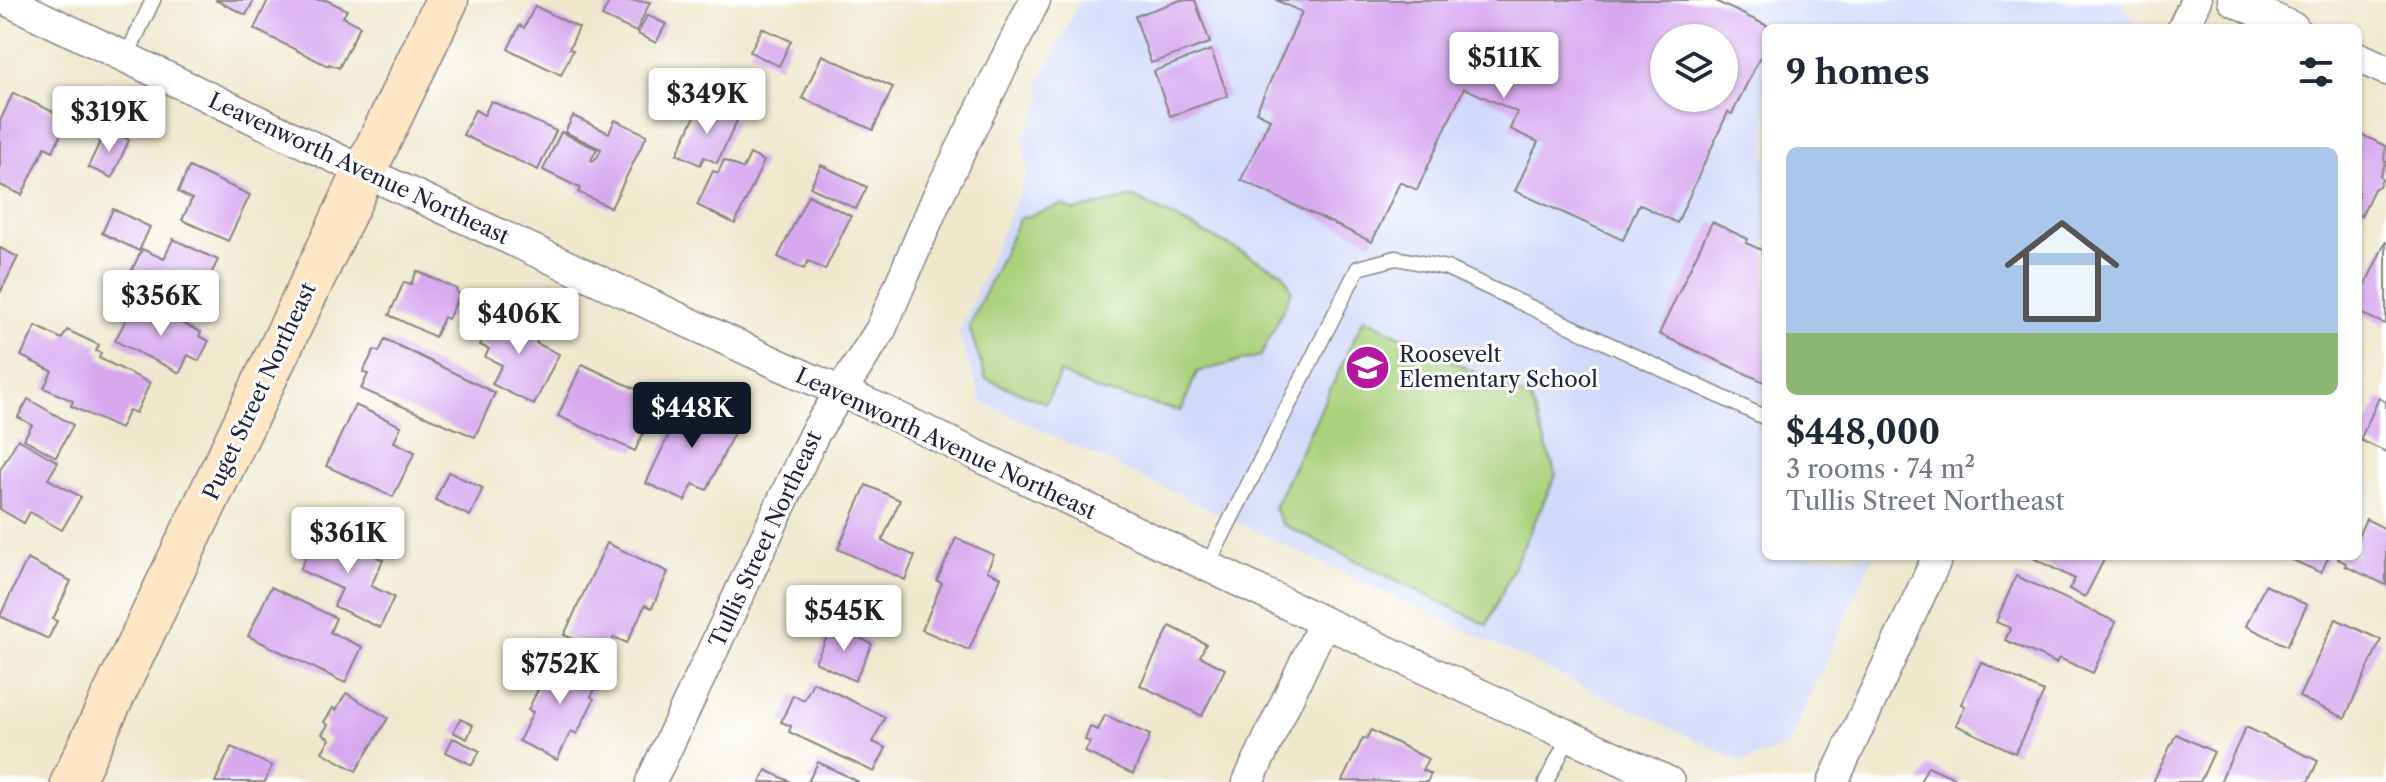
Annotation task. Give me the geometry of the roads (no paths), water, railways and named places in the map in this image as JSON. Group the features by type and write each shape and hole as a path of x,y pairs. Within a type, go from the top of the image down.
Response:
{"street":[{"name":"Leavenworth Avenue Northeast","path":"6,0 1669,782"},
{"name":"Puget Street Northeast","path":"72,782 447,0"},
{"name":"Tullis Street Northeast","path":"651,782 814,434 881,329 937,198 1035,0"},
{"path":"2185,24 2196,0"},
{"path":"2233,0 2285,24"},
{"path":"2362,59 2386,70"},
{"path":"1833,782 1936,560"},
{"path":"1248,782 1324,622"}],"lane":[{"path":"126,57 153,0"},
{"path":"1207,566 1358,268 1396,258 1447,268 1762,416"},
{"path":"1546,782 1570,735"}],"place":[{"name":"Roosevelt Elementary School","path":"1368,367"}]}
